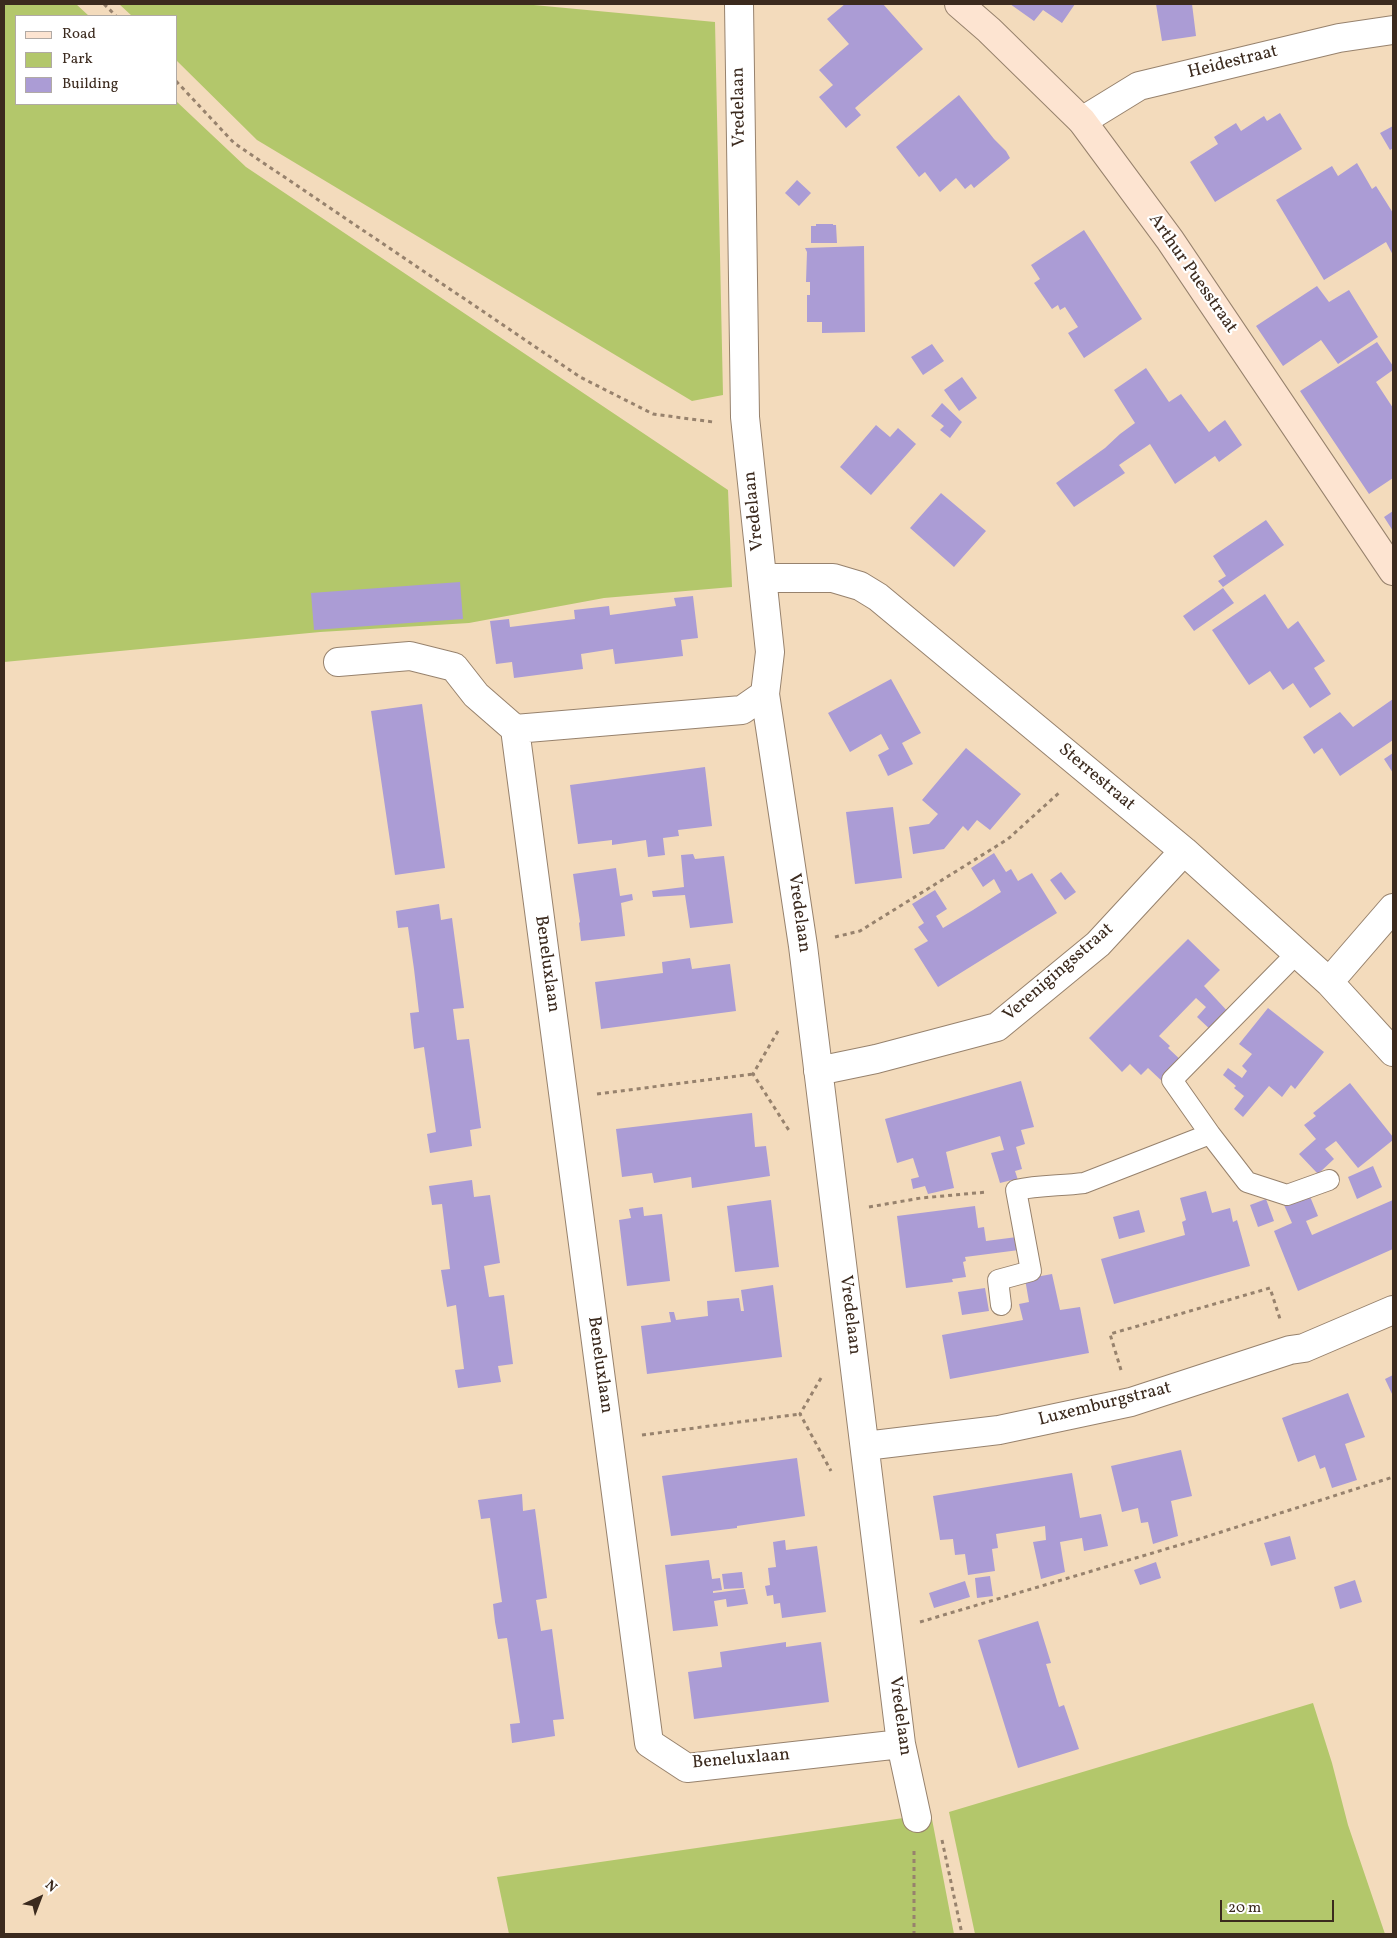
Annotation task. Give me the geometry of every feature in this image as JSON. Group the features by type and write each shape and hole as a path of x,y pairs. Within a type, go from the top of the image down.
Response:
{"street":[{"name":"Vredelaan","path":"739,4 744,417 770,652 765,694 803,946 889,1632 901,1744 917,1818"},
{"name":"Arthur Puesstraat","path":"958,4 989,30 1082,121 1170,240 1393,571"},
{"name":"Heidestraat","path":"1082,121 1139,86 1339,38 1393,30"},
{"name":"Sterrestraat","path":"762,578 833,578 860,586 872,593 1184,851 1329,982 1393,1052"},
{"path":"338,662 410,656 454,667 476,694 514,729 742,710 765,694"},
{"name":"Beneluxlaan","path":"514,729 650,1743 687,1768 901,1744"},
{"name":"Verenigingsstraat","path":"818,1071 876,1059 997,1027 1098,944 1184,851"},
{"path":"1329,982 1393,908"},
{"name":"Luxemburgstraat","path":"865,1446 999,1430 1131,1402 1290,1350 1304,1348 1393,1310"}],"lane":[{"path":"1297,953 1172,1080 1247,1182 1286,1195 1329,1180"},
{"path":"1001,1306 998,1280 1031,1271 1016,1190 1035,1186 1084,1183 1210,1134"}],"path":[{"path":"104,4 115,15"},
{"path":"178,83 234,143 580,377 653,414 727,424 744,417"},
{"path":"803,946 860,931 1008,839 1084,768"},
{"path":"564,1098 753,1074"},
{"path":"836,1214 921,1198 1016,1190"},
{"path":"1131,1402 1110,1334 1270,1288 1290,1350"},
{"path":"609,1439 800,1414"},
{"path":"889,1632 1193,1541 1393,1477"},
{"path":"914,1934 914,1845 917,1818 940,1831 962,1934"}],"green space":[{"path":"4,4 76,4 88,15 15,15 15,105 178,105 178,103 246,167 728,490 732,587 604,598 469,623 320,632 4,662"},
{"path":"119,4 523,4 715,22 723,395 692,401 257,140 178,62 178,15 131,15"},
{"path":"1313,1703 1332,1763 1348,1825 1385,1934 975,1934 949,1812"},
{"path":"931,1814 954,1934 509,1934 497,1877"}],"building":[{"path":"845,4 883,4 923,49 855,108 861,115 846,128 819,97 833,85 819,70 849,44 827,19"},
{"path":"1010,4 1075,4 1062,23 1043,10 1034,21"},
{"path":"1156,4 1192,4 1196,36 1162,41"},
{"path":"959,95 1010,158 974,188 971,184 965,189 956,178 940,192 925,172 919,177 896,147"},
{"path":"1280,113 1302,149 1215,202 1190,162 1218,144 1214,137 1236,123 1241,131 1264,116 1267,121"},
{"path":"1393,126 1393,148 1390,150 1380,133"},
{"path":"1357,163 1372,189 1376,186 1393,213 1393,255 1386,242 1324,280 1276,200 1332,166 1338,176"},
{"path":"797,180 811,193 799,206 785,193"},
{"path":"816,224 836,225 837,243 811,243 811,226 816,226"},
{"path":"1084,230 1142,319 1084,358 1068,333 1078,327 1065,307 1060,310 1058,305 1052,309 1034,283 1040,279 1031,265"},
{"path":"864,246 865,332 822,333 822,322 807,322 807,295 810,295 810,282 806,282 807,252 805,248"},
{"path":"1317,286 1329,302 1349,290 1378,337 1338,364 1321,340 1283,366 1256,326"},
{"path":"1377,342 1393,366 1393,370 1376,382 1393,408 1393,478 1369,494 1300,391"},
{"path":"932,344 944,361 923,375 911,357"},
{"path":"1146,368 1169,402 1181,394 1209,432 1225,420 1242,445 1219,462 1215,456 1175,484 1150,444 1119,465 1125,473 1074,507 1056,483 1105,448 1135,423 1114,390"},
{"path":"962,377 977,398 959,411 944,390"},
{"path":"942,403 962,422 950,438 940,430 944,426 931,416"},
{"path":"876,425 890,437 898,428 916,444 871,495 840,467"},
{"path":"941,493 986,531 954,567 910,528"},
{"path":"1393,511 1393,531 1384,517"},
{"path":"1266,520 1284,545 1223,587 1218,581 1226,576 1213,556"},
{"path":"460,582 463,619 314,630 311,593"},
{"path":"1223,588 1234,603 1194,631 1183,616"},
{"path":"1265,594 1288,629 1298,621 1325,661 1314,668 1331,694 1310,708 1293,683 1283,690 1270,671 1249,685 1212,630"},
{"path":"693,596 698,638 681,640 683,656 615,664 613,649 581,654 583,669 514,678 512,662 496,664 490,621 509,619 510,627 575,619 574,610 609,606 610,615 676,606 674,598"},
{"path":"891,679 921,733 902,743 913,764 888,776 878,755 889,749 881,734 850,752 828,713"},
{"path":"1393,699 1393,740 1340,776 1322,748 1314,754 1303,737 1340,712 1353,727"},
{"path":"422,704 445,868 395,875 371,711"},
{"path":"966,748 1021,794 990,830 977,820 968,831 963,826 944,849 913,854 909,827 929,824 938,814 922,800"},
{"path":"1393,753 1393,773 1384,759"},
{"path":"705,767 712,826 678,830 679,836 663,838 665,855 648,857 646,840 612,845 612,840 578,844 570,785"},
{"path":"893,807 902,878 855,884 846,812"},
{"path":"994,853 1006,872 1011,869 1018,881 1032,873 1057,913 938,987 914,949 928,941 918,927 924,923 912,904 935,890 947,909 936,916 943,928 973,910 1001,892 994,879 983,887 971,868"},
{"path":"693,854 695,859 724,856 733,923 690,928 685,895 653,897 652,891 684,887 681,855"},
{"path":"616,868 620,896 632,894 633,900 621,903 625,936 581,941 573,874"},
{"path":"1061,872 1076,892 1065,900 1050,880"},
{"path":"439,904 441,920 452,918 464,1008 453,1009 457,1040 469,1039 481,1128 470,1130 472,1146 430,1153 427,1134 436,1132 424,1047 414,1049 410,1013 419,1012 414,969 408,927 398,928 396,911"},
{"path":"1188,939 1220,970 1204,986 1231,1015 1214,1033 1197,1017 1206,1007 1196,998 1159,1036 1170,1046 1168,1048 1184,1063 1164,1083 1148,1068 1141,1075 1130,1064 1122,1072 1089,1038"},
{"path":"690,958 692,969 730,964 736,1011 601,1029 595,982 663,973 662,962"},
{"path":"1268,1008 1324,1052 1295,1089 1291,1085 1282,1097 1269,1086 1243,1117 1234,1109 1244,1096 1223,1075 1228,1068 1242,1078 1247,1071 1242,1066 1252,1054 1239,1044"},
{"path":"1021,1081 1034,1127 1021,1130 1025,1144 1016,1147 1022,1169 1015,1171 1019,1183 1014,1184 1012,1180 1000,1183 991,1153 1004,1150 1000,1136 946,1152 954,1188 928,1194 925,1186 913,1189 911,1179 919,1177 913,1158 897,1163 885,1119"},
{"path":"1350,1083 1393,1137 1393,1140 1358,1168 1336,1141 1325,1149 1334,1159 1318,1174 1299,1154 1316,1139 1304,1125 1316,1116 1313,1113"},
{"path":"752,1113 755,1147 766,1146 770,1176 692,1188 691,1177 654,1183 652,1173 622,1177 616,1129"},
{"path":"1373,1166 1382,1187 1357,1199 1348,1177"},
{"path":"472,1180 474,1197 490,1195 500,1263 484,1266 489,1297 504,1295 513,1364 498,1366 501,1382 458,1388 455,1370 464,1369 456,1305 447,1307 441,1270 450,1269 442,1204 432,1205 429,1186"},
{"path":"1206,1191 1212,1213 1230,1208 1233,1222 1237,1220 1250,1266 1114,1304 1101,1259 1185,1235 1182,1222 1186,1220 1180,1198"},
{"path":"1309,1194 1318,1216 1306,1221 1312,1235 1393,1200 1393,1249 1298,1291 1274,1231 1292,1223 1284,1205"},
{"path":"1266,1199 1274,1221 1258,1227 1250,1205"},
{"path":"771,1200 779,1267 735,1272 727,1206"},
{"path":"975,1206 978,1228 984,1227 986,1241 1017,1237 1019,1250 965,1257 966,1261 963,1262 966,1277 952,1279 953,1282 906,1288 897,1216"},
{"path":"643,1207 644,1216 662,1214 670,1281 627,1286 619,1220 631,1218 629,1209"},
{"path":"1139,1210 1145,1232 1119,1239 1113,1217"},
{"path":"1052,1274 1060,1310 1080,1307 1089,1353 950,1379 942,1335 1023,1320 1019,1304 1029,1302 1025,1279"},
{"path":"773,1285 782,1357 647,1374 641,1326 671,1322 669,1312 674,1312 676,1320 708,1316 707,1301 739,1298 741,1311 744,1311 741,1290"},
{"path":"985,1288 989,1311 962,1315 958,1292"},
{"path":"1393,1375 1393,1396 1385,1379"},
{"path":"1348,1393 1365,1437 1345,1444 1357,1480 1332,1488 1325,1467 1320,1469 1315,1455 1298,1462 1282,1418"},
{"path":"1181,1450 1192,1496 1171,1501 1178,1536 1153,1544 1148,1522 1141,1523 1138,1508 1122,1512 1111,1466"},
{"path":"797,1458 805,1516 737,1526 737,1528 671,1536 662,1476"},
{"path":"1072,1473 1080,1518 1101,1514 1108,1546 1084,1551 1082,1538 1060,1542 1065,1572 1041,1579 1033,1542 1046,1540 1045,1526 996,1534 998,1548 992,1549 995,1571 968,1575 965,1554 955,1555 953,1539 940,1540 933,1496"},
{"path":"522,1494 523,1511 535,1509 547,1598 536,1600 541,1631 552,1629 564,1719 553,1720 555,1736 512,1743 510,1724 520,1723 507,1638 498,1639 495,1622 493,1604 502,1602 490,1518 481,1519 478,1500"},
{"path":"1290,1536 1296,1559 1271,1566 1264,1543"},
{"path":"785,1540 786,1550 817,1546 826,1612 782,1618 780,1603 774,1604 773,1595 767,1596 765,1586 770,1585 768,1568 776,1567 773,1542"},
{"path":"709,1560 712,1579 720,1578 722,1590 713,1591 713,1593 745,1589 748,1604 727,1607 726,1599 714,1601 718,1626 673,1631 665,1565"},
{"path":"1156,1562 1161,1578 1140,1585 1134,1570"},
{"path":"742,1572 744,1588 724,1589 722,1574"},
{"path":"990,1576 993,1596 977,1598 975,1578"},
{"path":"1355,1580 1362,1602 1340,1609 1334,1587"},
{"path":"965,1581 970,1597 934,1608 929,1593"},
{"path":"1038,1621 1051,1663 1046,1664 1059,1707 1064,1705 1079,1749 1018,1768 978,1640"},
{"path":"786,1642 786,1647 821,1642 829,1702 694,1719 688,1672 722,1667 720,1652"}]}
